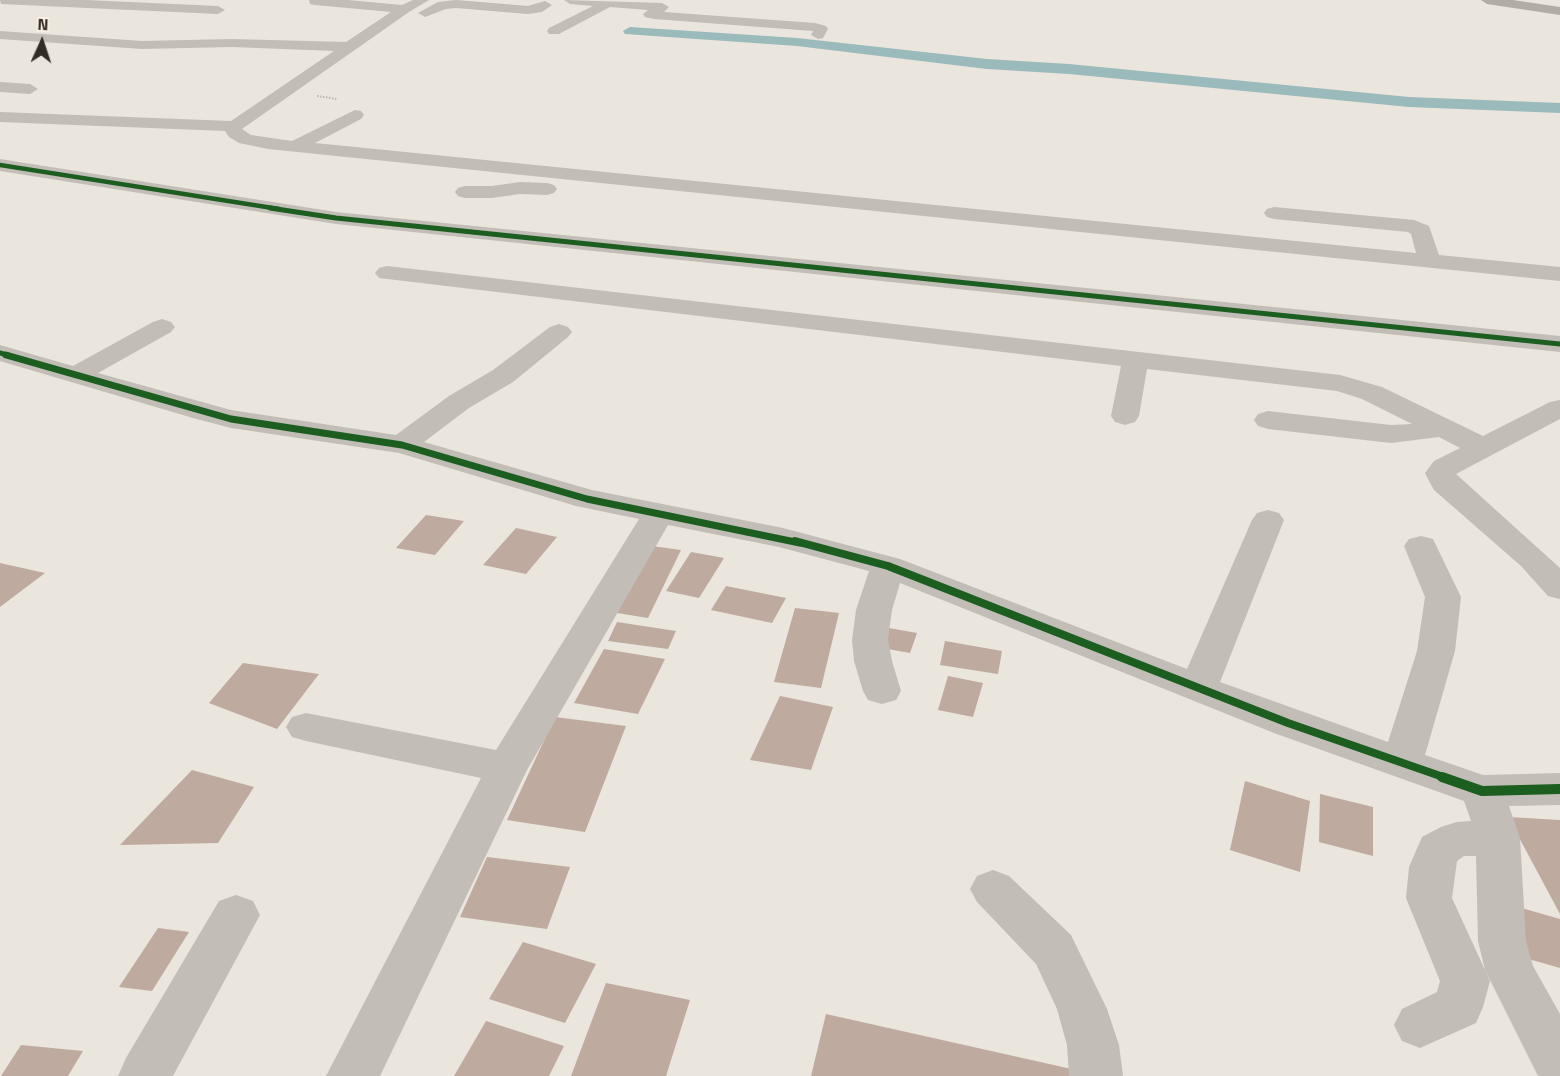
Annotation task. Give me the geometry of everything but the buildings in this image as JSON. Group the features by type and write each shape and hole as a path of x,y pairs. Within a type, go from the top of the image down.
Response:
{"main road":[{"path":"1487,0 1560,9"},
{"path":"1508,0 1560,9"},
{"path":"1543,0 1560,2"}],"street":[{"path":"2,0 69,1 218,10"},
{"path":"114,17 160,0"},
{"path":"482,0 551,2"},
{"path":"570,0 662,7 650,14 654,15 818,27 821,31 818,35"},
{"path":"35,15 69,1"},
{"path":"315,1 396,14"},
{"path":"0,117 235,126 396,14 424,6 456,4 528,10 537,9 551,2"},
{"path":"189,21 234,3"},
{"path":"554,32 608,3"},
{"path":"0,35 142,45 232,43 349,47"},
{"path":"0,87 30,89"},
{"path":"296,146 355,115"},
{"path":"235,126 233,129 244,139 296,146 1560,274"},
{"path":"0,165 336,218 1560,345"},
{"path":"465,192 492,192 520,188 546,189 567,174"},
{"path":"1271,190 1278,246"},
{"path":"1274,213 1414,226 1421,231 1429,261"},
{"path":"387,273 1354,386 1484,448"},
{"path":"76,375 162,327"},
{"path":"402,445 459,402 503,376 559,332"},
{"path":"0,353 193,410 231,419 402,445 587,499 657,515 783,538 888,566 1288,723 1482,791 1560,789"},
{"path":"1125,416 1135,360"},
{"path":"1560,408 1445,467 1440,473 1445,483 1546,560 1560,588"},
{"path":"1268,420 1391,434 1443,428"},
{"path":"353,1076 507,768 657,515"},
{"path":"1198,687 1268,520"},
{"path":"1402,764 1436,651 1443,597 1421,546"},
{"path":"882,691 873,661 870,640 874,610 888,566"},
{"path":"306,727 507,768"},
{"path":"1482,791 1498,838 1502,941 1510,970 1560,1066"},
{"path":"1420,1025 1458,1007 1465,981 1429,898 1432,867 1438,850 1457,839 1498,838"},
{"path":"993,889 1054,950 1082,1009 1093,1045 1096,1076"},
{"path":"145,1076 236,915"}],"waterway":[{"path":"630,31 797,42 987,64 1069,69 1409,102 1560,108"}],"cycle path":[{"path":"0,165 336,218 1560,344"},
{"path":"0,353 193,410 231,419 402,445 587,499 783,538 888,566 1288,723 1482,791 1560,789"}]}
